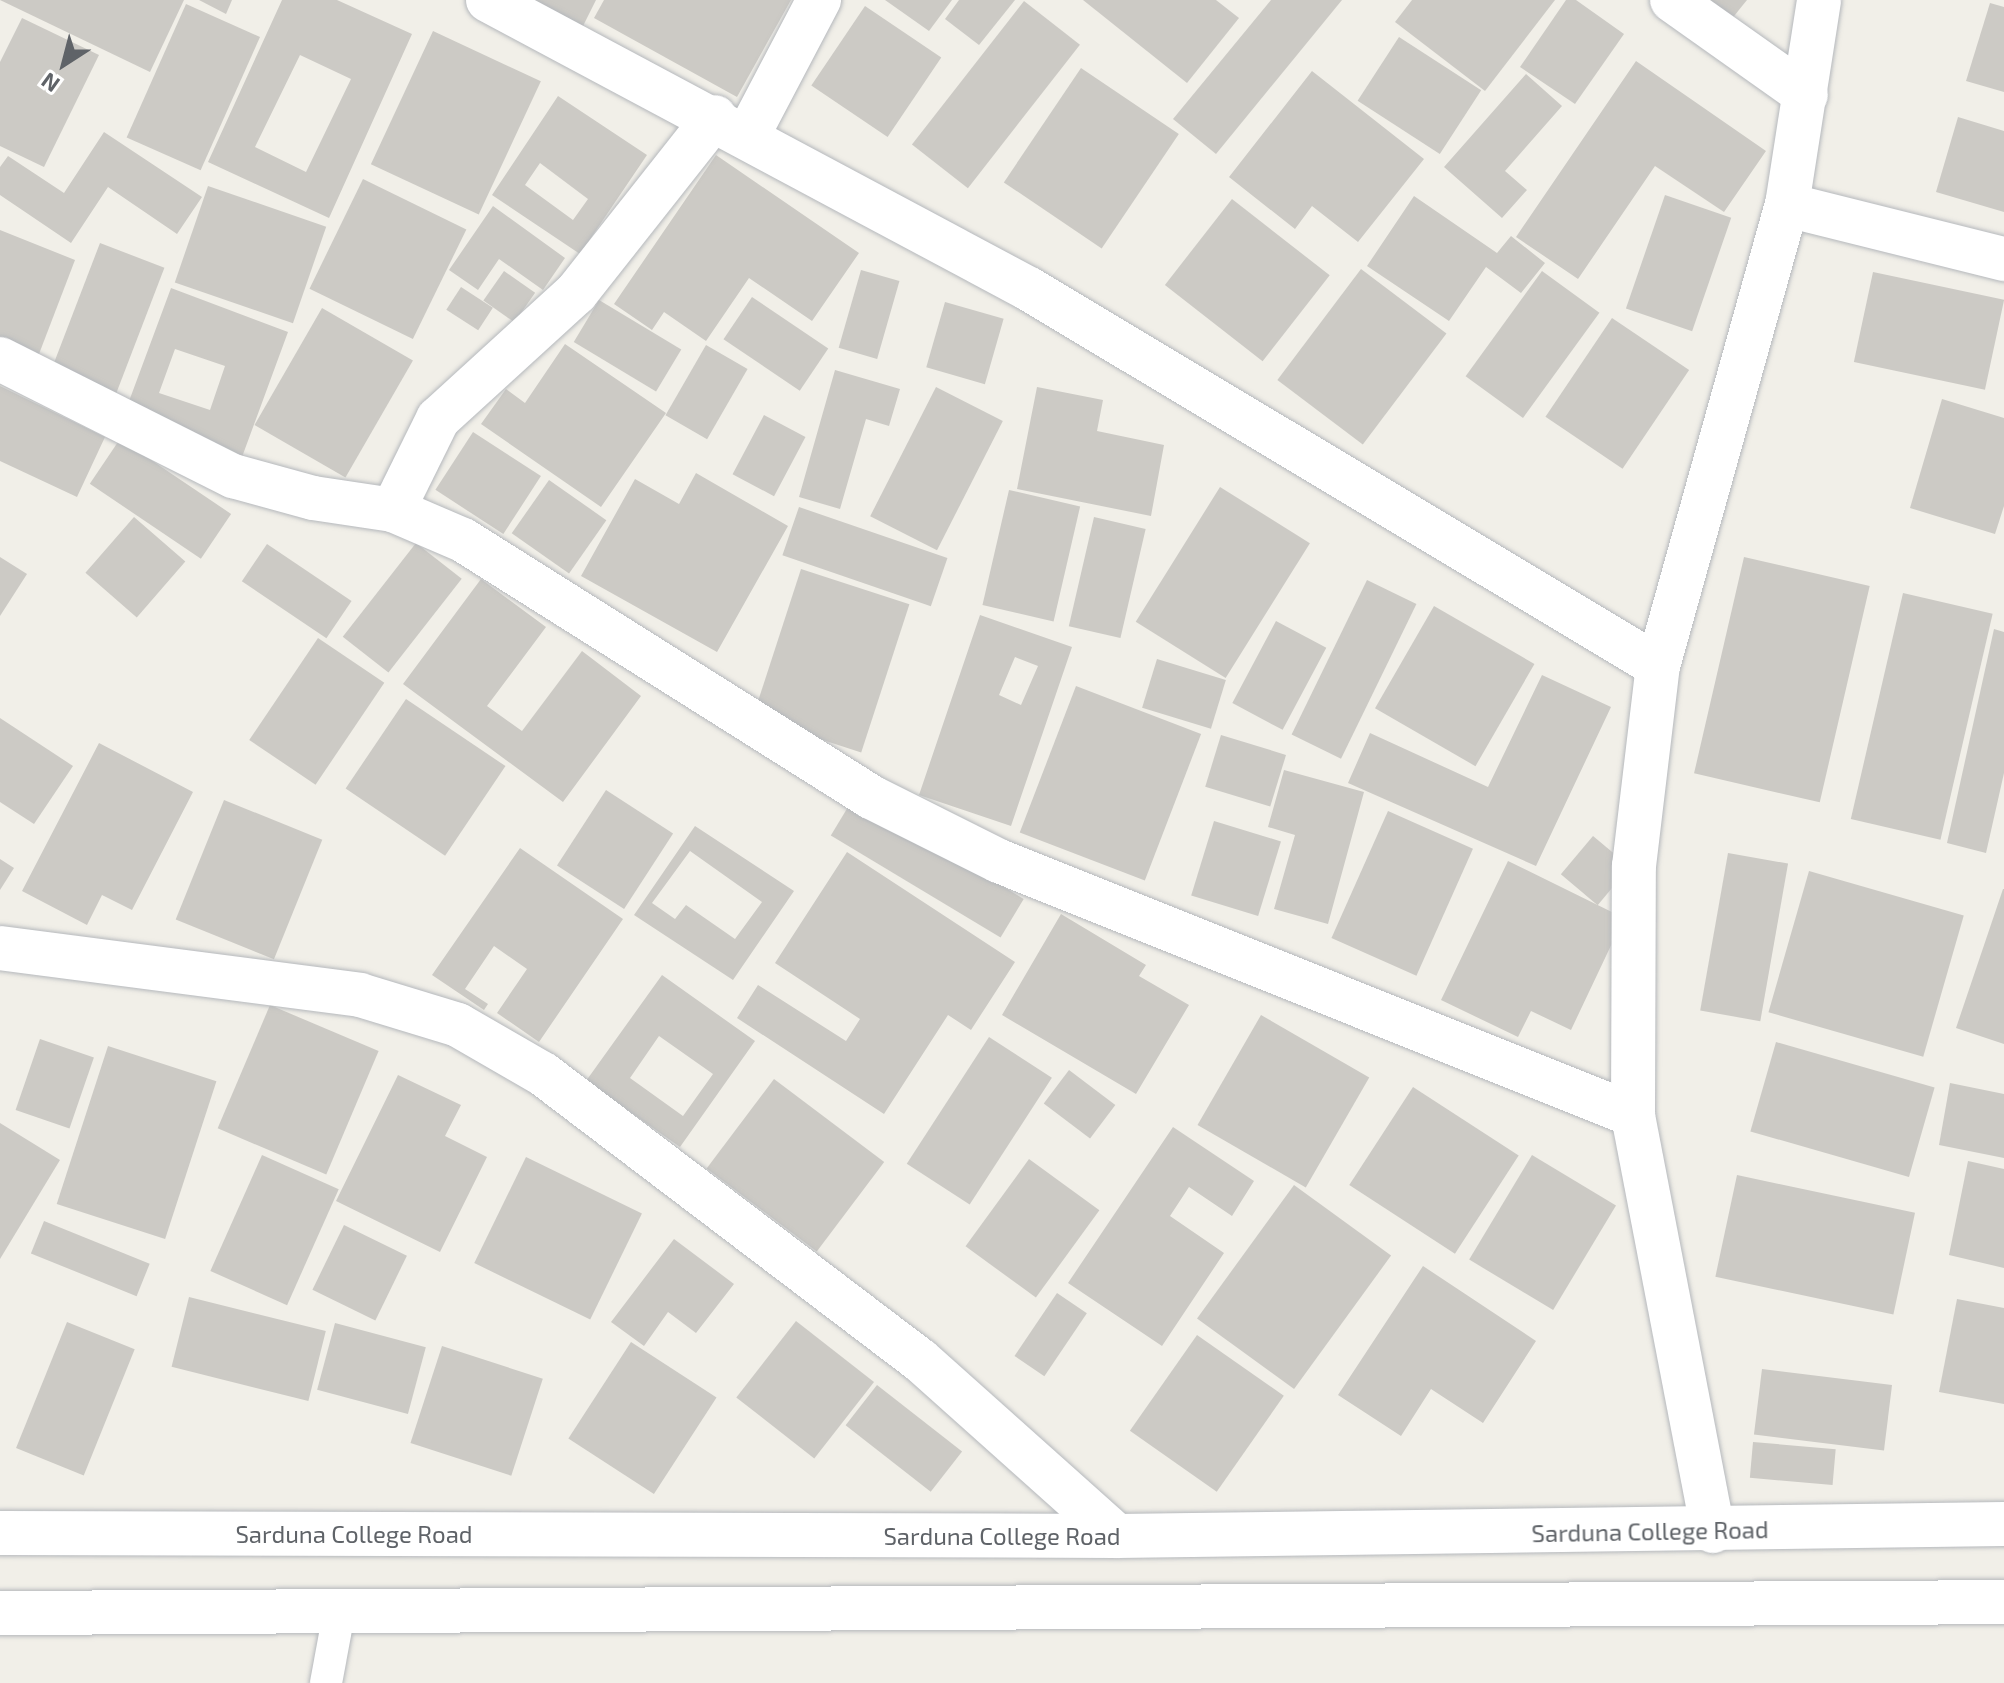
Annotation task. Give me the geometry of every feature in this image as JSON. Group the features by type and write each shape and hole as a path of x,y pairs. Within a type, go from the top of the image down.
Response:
{"street":[{"path":"488,0 732,126 1029,289 1658,666"},
{"path":"393,510 438,419 576,293 732,126 819,0"},
{"path":"1672,0 1806,95"},
{"path":"1713,1531 1633,1115 1634,866 1658,666 1787,205 1819,0"},
{"path":"1787,205 2004,259"},
{"path":"0,359 233,476 393,510 463,540 871,797 999,861 1633,1115"},
{"path":"0,948 360,995 458,1025 543,1074 920,1360 1117,1536"},
{"name":"Sarduna College Road","path":"0,1533 1117,1536 1713,1531 2004,1524"},
{"path":"0,1613 2004,1602"}],"lane":[{"path":"326,1683 339,1613"}],"building":[{"path":"0,0 184,0 150,72"},
{"path":"199,0 232,0 226,14"},
{"path":"282,0 337,0 412,34 329,218 208,162","holes":["300,55 351,79 306,172 255,147"]},
{"path":"502,0 596,0 577,38"},
{"path":"604,0 791,0 737,97 594,18"},
{"path":"885,0 952,0 929,31"},
{"path":"959,0 1015,0 979,45 945,19"},
{"path":"1083,0 1216,0 1239,18 1187,83"},
{"path":"1271,0 1342,0 1216,154 1173,119"},
{"path":"1412,0 1555,0 1485,91 1395,22"},
{"path":"1566,0 1576,0 1624,34 1575,104 1520,67"},
{"path":"1703,0 1747,0 1730,21"},
{"path":"1024,1 1080,45 968,188 912,144"},
{"path":"1990,3 2004,7 2004,92 1966,81"},
{"path":"186,4 260,37 201,170 127,137"},
{"path":"865,6 941,57 888,137 811,86"},
{"path":"22,18 99,55 44,167 0,146 0,62"},
{"path":"433,31 541,81 479,215 371,164"},
{"path":"1399,37 1481,90 1440,154 1358,101"},
{"path":"1636,61 1766,151 1724,212 1655,166 1578,279 1516,237"},
{"path":"1081,68 1179,134 1102,248 1004,182"},
{"path":"1312,71 1424,159 1358,242 1312,206 1295,229 1229,177"},
{"path":"1526,74 1562,106 1505,171 1527,190 1502,218 1444,167"},
{"path":"558,96 647,155 580,254 492,195","holes":["540,163 588,199 573,220 525,185"]},
{"path":"1958,117 2004,131 2004,212 1936,192"},
{"path":"104,132 202,197 177,234 108,187 71,243 0,195 0,167 8,156 64,193"},
{"path":"716,155 859,253 812,321 749,278 706,341 664,312 652,330 614,304"},
{"path":"363,179 466,229 413,339 310,289"},
{"path":"208,186 326,227 293,323 175,282"},
{"path":"1665,195 1731,218 1692,331 1626,308"},
{"path":"1414,196 1497,253 1511,236 1545,263 1521,293 1486,267 1449,321 1367,266"},
{"path":"1232,199 1330,275 1263,361 1165,285"},
{"path":"493,206 565,258 543,290 499,259 478,290 449,270"},
{"path":"0,230 75,260 34,367 0,354"},
{"path":"100,243 164,268 116,395 51,370"},
{"path":"1361,269 1446,333 1363,444 1277,380"},
{"path":"861,270 899,281 877,359 839,348"},
{"path":"504,271 535,293 514,322 483,300"},
{"path":"1542,271 1599,313 1523,418 1466,376"},
{"path":"1873,272 2004,300 1985,390 1854,362"},
{"path":"461,287 493,308 478,330 446,310"},
{"path":"171,288 288,332 242,457 125,412","holes":["175,349 225,366 210,410 159,393"]},
{"path":"752,297 828,348 800,391 723,339"},
{"path":"599,300 681,349 656,391 574,342"},
{"path":"945,302 1004,319 985,384 926,367"},
{"path":"322,308 413,360 345,477 254,425"},
{"path":"1612,318 1689,370 1623,469 1545,417"},
{"path":"565,344 666,413 601,507 481,424 506,389 525,403"},
{"path":"706,345 748,369 707,439 666,415"},
{"path":"835,370 900,389 889,426 866,419 840,509 799,497"},
{"path":"0,386 105,437 77,497 0,461"},
{"path":"936,387 1003,421 937,550 870,516"},
{"path":"1037,387 1103,400 1097,431 1164,445 1151,516 1017,489"},
{"path":"1942,399 2004,418 2004,506 1995,534 1910,508"},
{"path":"764,415 805,437 774,496 733,474"},
{"path":"473,432 541,476 503,534 435,490"},
{"path":"120,439 231,514 201,559 90,484"},
{"path":"696,473 788,526 717,652 581,576 635,479 679,504"},
{"path":"549,480 606,520 569,573 512,533"},
{"path":"1220,487 1310,543 1226,678 1136,622"},
{"path":"1009,490 1080,506 1054,621 982,605"},
{"path":"799,507 947,558 931,606 782,555"},
{"path":"134,517 185,562 137,617 85,573"},
{"path":"1094,517 1146,529 1120,638 1069,626"},
{"path":"416,543 462,579 388,672 343,637"},
{"path":"267,544 352,601 326,638 242,581"},
{"path":"0,557 27,574 0,616"},
{"path":"1744,557 1870,586 1820,802 1694,773"},
{"path":"801,569 909,604 861,753 753,717"},
{"path":"481,579 546,627 487,706 522,731 582,651 641,696 563,802 403,684"},
{"path":"1367,580 1416,604 1341,759 1292,735"},
{"path":"1903,593 1993,614 1940,840 1851,819"},
{"path":"1434,606 1534,664 1475,766 1375,708"},
{"path":"980,615 1072,647 1011,826 919,795","holes":["1015,657 1038,666 1021,705 999,695"]},
{"path":"1276,621 1326,648 1283,730 1232,703"},
{"path":"1994,629 2004,632 2004,773 1986,853 1947,843"},
{"path":"318,638 384,683 316,785 249,740"},
{"path":"1157,659 1226,680 1211,729 1142,708"},
{"path":"1542,675 1611,707 1536,866 1348,783 1370,733 1488,787"},
{"path":"1076,686 1201,734 1145,881 1020,833"},
{"path":"406,699 505,766 445,856 346,789"},
{"path":"0,718 73,766 34,824 0,802"},
{"path":"1221,735 1286,755 1270,807 1205,787"},
{"path":"99,743 193,792 132,910 102,895 87,925 22,891"},
{"path":"1284,770 1364,792 1328,924 1274,909 1295,835 1268,827"},
{"path":"606,790 673,834 624,909 557,865"},
{"path":"854,797 1024,899 1001,938 831,836"},
{"path":"224,800 322,840 274,959 176,920"},
{"path":"1388,811 1473,849 1416,976 1331,938"},
{"path":"1214,821 1281,841 1258,916 1191,896"},
{"path":"695,826 794,891 733,980 634,915","holes":["690,851 762,902 735,939 686,905 675,919 652,903"]},
{"path":"1593,836 1630,867 1598,905 1561,874"},
{"path":"520,848 623,919 539,1042 497,1013 527,969 494,946 465,989 488,1004 484,1010 432,975"},
{"path":"847,852 1015,962 971,1030 948,1015 884,1114 737,1018 758,985 846,1041 860,1019 775,963"},
{"path":"1728,853 1788,864 1760,1021 1700,1011"},
{"path":"0,859 14,868 0,890"},
{"path":"1508,861 1624,918 1571,1030 1531,1011 1518,1037 1441,1000"},
{"path":"1809,871 1964,915 1923,1057 1768,1012"},
{"path":"2004,889 2004,1044 1956,1028"},
{"path":"1061,914 1146,965 1139,976 1189,1005 1136,1094 1002,1015"},
{"path":"662,975 755,1041 680,1147 586,1081","holes":["659,1036 713,1074 683,1116 630,1078"]},
{"path":"270,1005 379,1051 326,1174 218,1128"},
{"path":"1261,1015 1369,1078 1306,1187 1198,1125"},
{"path":"989,1037 1052,1078 970,1204 907,1164"},
{"path":"40,1039 94,1058 69,1128 16,1110"},
{"path":"1776,1042 1935,1087 1909,1177 1750,1131"},
{"path":"108,1046 216,1081 165,1239 57,1204"},
{"path":"1069,1070 1115,1105 1090,1138 1044,1104"},
{"path":"398,1075 461,1105 445,1136 487,1157 440,1252 336,1201"},
{"path":"774,1079 884,1162 817,1251 707,1168"},
{"path":"1950,1083 2004,1094 2004,1158 1939,1145"},
{"path":"1413,1087 1519,1156 1455,1254 1349,1185"},
{"path":"0,1123 60,1160 0,1259"},
{"path":"1173,1127 1254,1181 1232,1216 1189,1187 1170,1216 1224,1253 1162,1346 1068,1283"},
{"path":"262,1155 339,1189 287,1305 210,1271"},
{"path":"1532,1155 1616,1205 1553,1310 1469,1260"},
{"path":"526,1157 642,1214 590,1320 474,1263"},
{"path":"1029,1159 1099,1210 1036,1298 966,1246"},
{"path":"1968,1161 2004,1169 2004,1268 1949,1255"},
{"path":"1737,1175 1915,1213 1893,1315 1715,1277"},
{"path":"1294,1185 1391,1256 1294,1389 1197,1318"},
{"path":"44,1221 150,1264 137,1296 31,1253"},
{"path":"344,1225 407,1256 375,1320 312,1290"},
{"path":"674,1239 734,1284 696,1333 668,1312 644,1346 611,1322"},
{"path":"1423,1266 1536,1341 1483,1423 1431,1389 1401,1436 1338,1395"},
{"path":"1057,1293 1087,1313 1044,1376 1015,1356"},
{"path":"189,1297 326,1331 308,1401 172,1367"},
{"path":"1957,1299 2004,1308 2004,1404 1939,1392"},
{"path":"796,1321 874,1382 814,1458 736,1397"},
{"path":"67,1322 135,1349 84,1475 16,1448"},
{"path":"335,1323 426,1347 408,1414 317,1390"},
{"path":"1197,1335 1284,1396 1217,1492 1130,1431"},
{"path":"631,1342 717,1398 654,1494 568,1438"},
{"path":"442,1346 543,1379 511,1476 410,1443"},
{"path":"1762,1369 1892,1385 1884,1450 1754,1435"},
{"path":"877,1385 962,1451 931,1492 846,1425"},
{"path":"1753,1442 1836,1449 1833,1485 1750,1478"}]}
